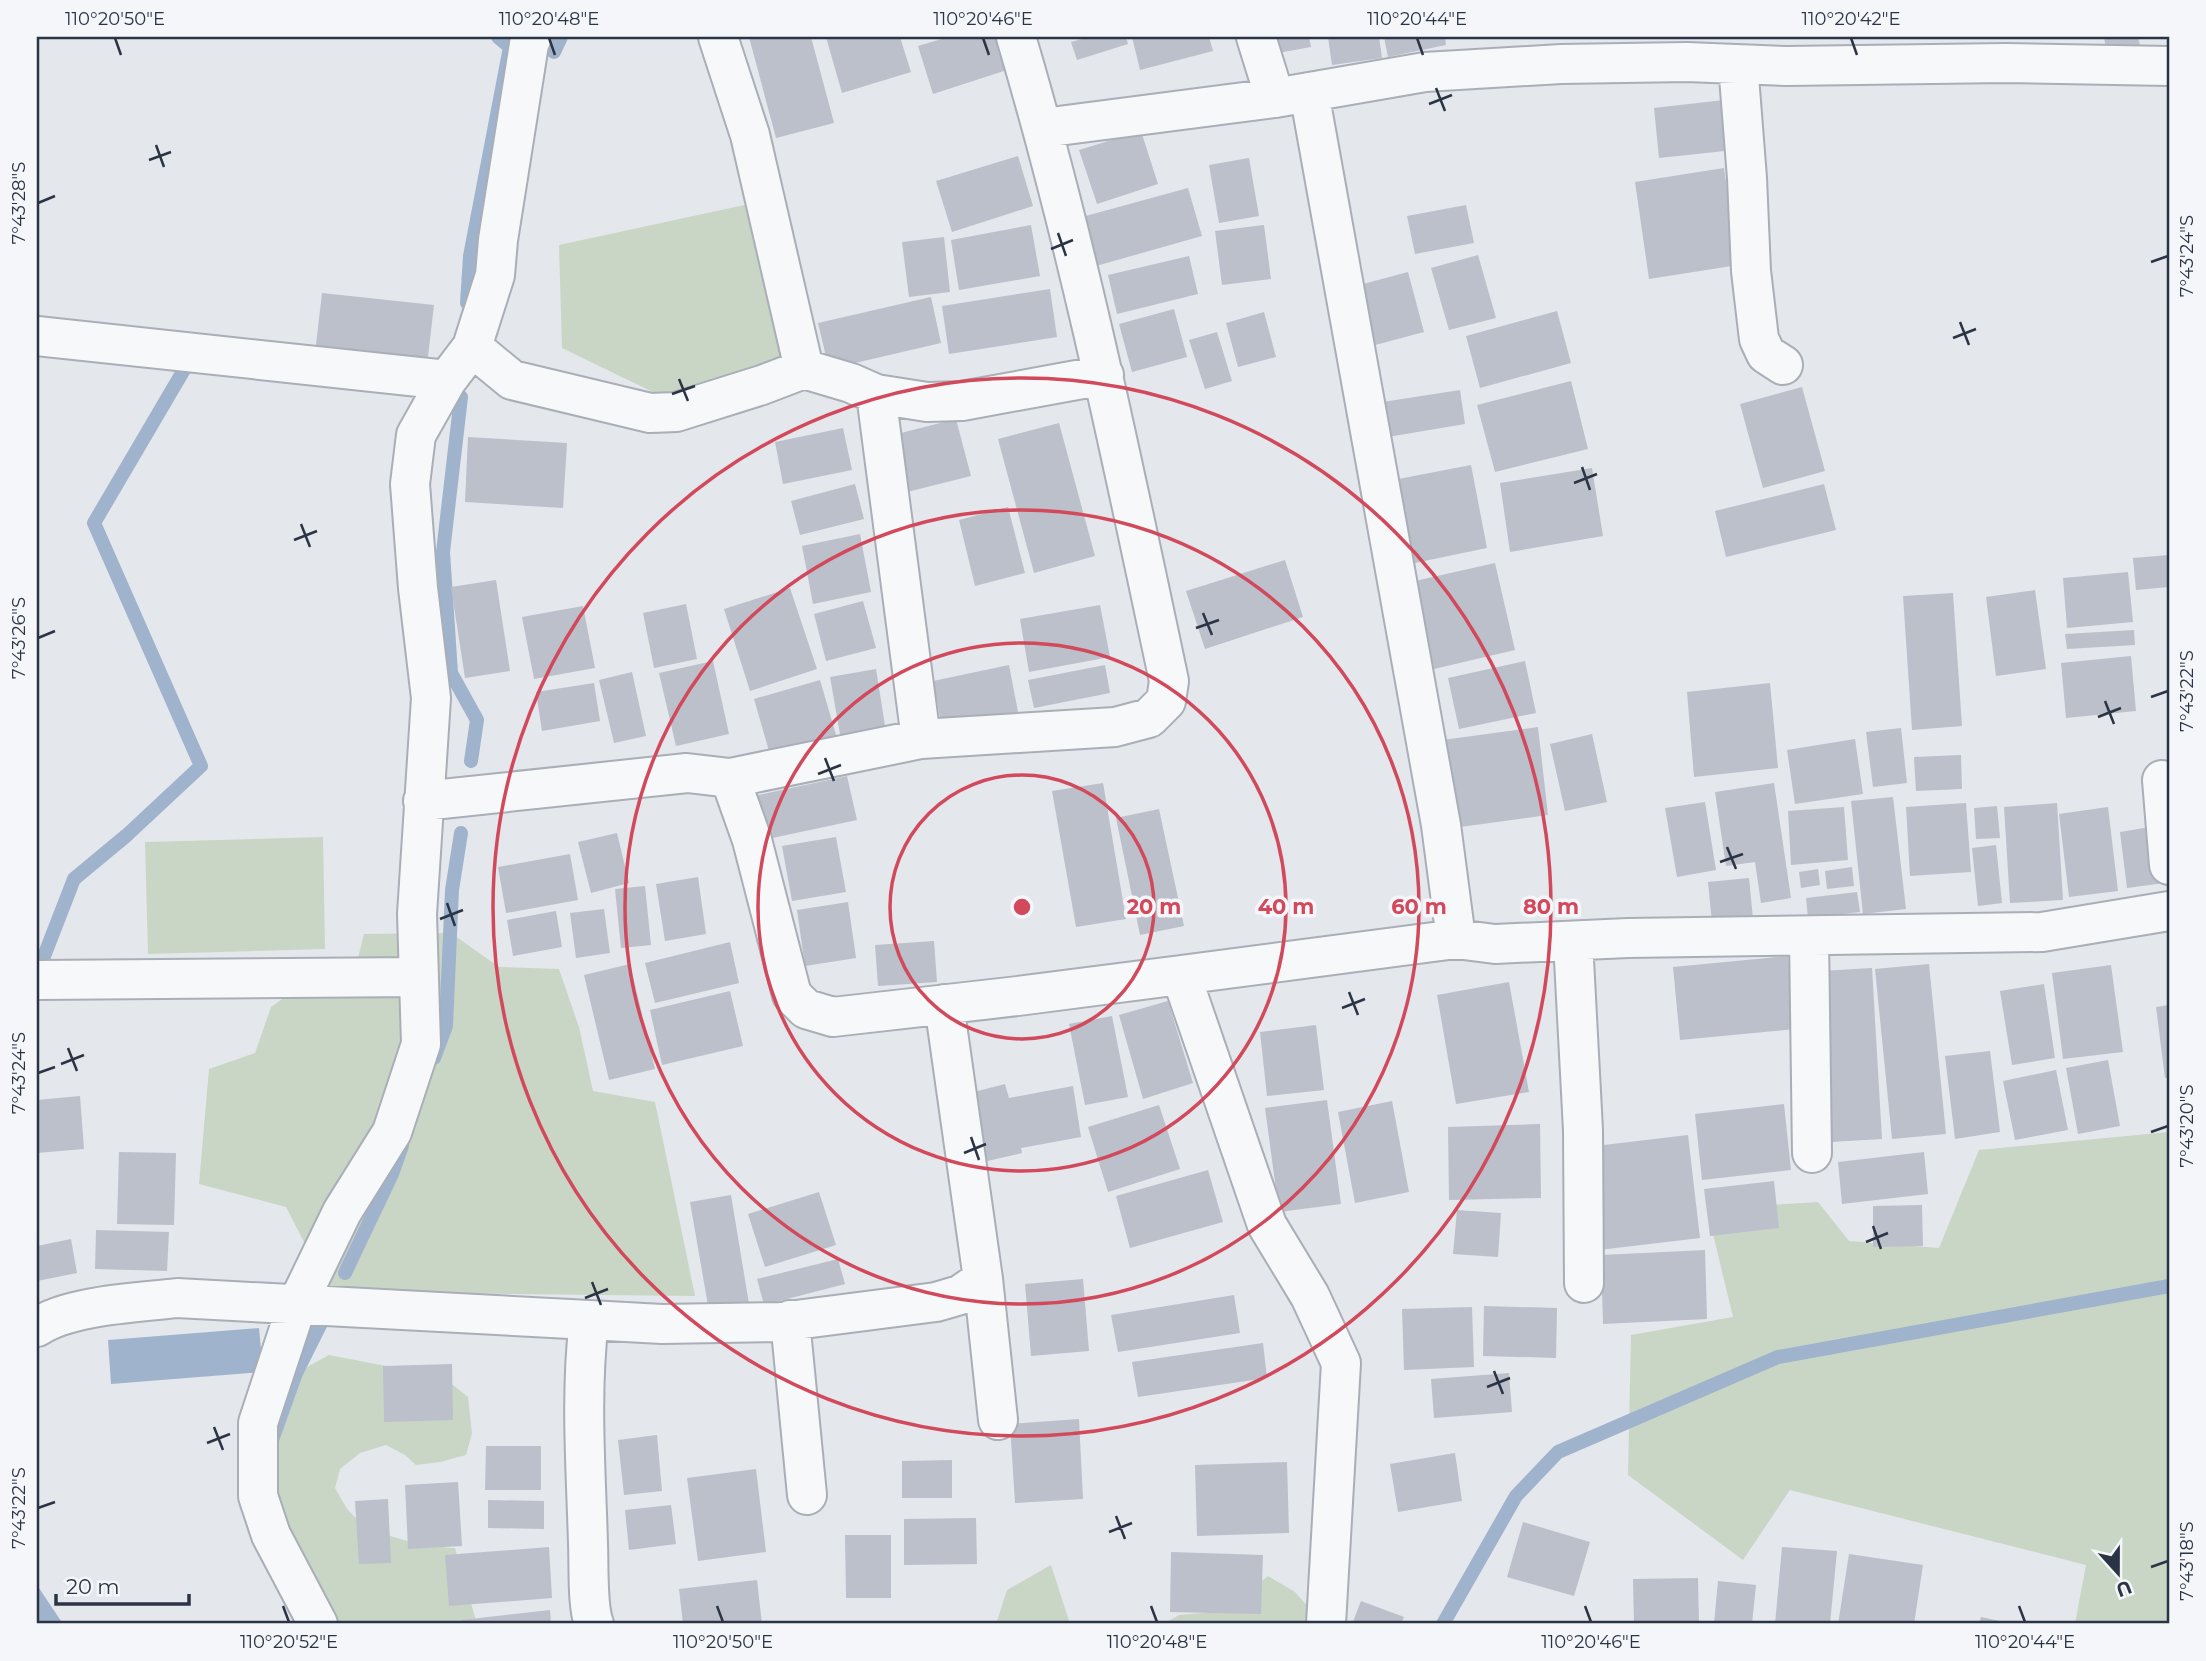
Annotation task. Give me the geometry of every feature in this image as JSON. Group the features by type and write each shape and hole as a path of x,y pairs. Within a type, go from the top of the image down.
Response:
{"street":[{"path":"318,1624 271,1535 258,1496 258,1423 297,1305 342,1212 392,1132 421,1044 417,915 431,698 418,589 410,484 416,435 447,380 472,346 495,275 500,227 532,37"},
{"path":"718,37 750,135 804,369"},
{"path":"423,801 687,773 730,778 921,739 1115,727 1149,718 1166,701 1169,681 1104,375 1043,128 1016,37"},
{"path":"1256,37 1292,95 1442,836 1456,939"},
{"path":"1043,128 1292,95 1425,72 1560,64 1738,64 1784,51 2096,51 2169,65"},
{"path":"1738,64 1751,271 1759,339 1766,354 1783,365"},
{"path":"37,336 447,380"},
{"path":"472,346 512,380 650,413 676,412 804,369 851,383 876,394 927,402 962,401 1104,375"},
{"path":"876,394 921,739"},
{"path":"730,778 752,840 792,995 806,1009 833,1017 1456,939 1495,944 2042,932 2169,911"},
{"path":"2162,780 2169,865"},
{"path":"1809,936 1812,1153"},
{"path":"1573,941 1583,1130 1584,1283"},
{"path":"1181,975 1267,1225 1310,1296 1341,1363 1326,1624"},
{"path":"37,980 418,977"},
{"path":"944,1004 983,1279 998,1420"},
{"path":"37,1327 44,1322 77,1312 177,1298 662,1324 790,1320 936,1302 960,1295 983,1279"},
{"path":"589,1320 584,1359 583,1401 589,1581 594,1624"},
{"path":"790,1320 807,1495"}],"green space":[{"path":"749,204 783,362 659,395 562,348 559,245"},
{"path":"323,837 325,949 148,954 145,842"},
{"path":"451,933 499,967 559,969 579,1027 593,1091 655,1102 695,1296 330,1292 286,1207 199,1184 209,1069 255,1053 271,1007 296,989 358,958 364,934"},
{"path":"2169,1132 2169,1624 2075,1624 2086,1565 1790,1490 1743,1560 1628,1475 1631,1335 1733,1317 1707,1209 1818,1202 1849,1241 1939,1248 1979,1150"},
{"path":"329,1355 443,1377 468,1397 472,1433 466,1455 416,1465 405,1455 386,1445 360,1453 340,1469 335,1488 355,1517 381,1532 411,1542 455,1548 477,1624 339,1624 299,1555 277,1512 270,1447 296,1373"},
{"path":"1051,1565 1070,1624 996,1624 1007,1590"},
{"path":"1268,1576 1295,1592 1311,1610 1309,1624 1163,1624 1179,1615 1224,1611"}],"water":[{"path":"259,1328 263,1372 111,1384 108,1340"},
{"path":"37,1585 63,1624 37,1624"}],"building":[{"path":"749,37 811,37 834,123 776,138"},
{"path":"826,37 900,37 911,72 842,93"},
{"path":"948,37 1001,37 1010,69 933,94 918,46"},
{"path":"1089,37 1126,37 1128,44 1077,60 1071,42"},
{"path":"1132,37 1209,37 1213,51 1140,70"},
{"path":"1264,37 1309,37 1311,47 1267,55"},
{"path":"1328,37 1379,37 1382,58 1332,65"},
{"path":"1384,37 1445,37 1446,45 1388,57"},
{"path":"2104,37 2138,37 2141,49 2107,56"},
{"path":"1724,100 1734,150 1659,158 1654,108"},
{"path":"1141,131 1158,184 1097,204 1079,150"},
{"path":"1018,156 1033,206 952,232 936,181"},
{"path":"1249,158 1259,216 1219,223 1209,165"},
{"path":"1724,168 1738,265 1649,279 1635,182"},
{"path":"1188,188 1202,236 1096,266 1082,217"},
{"path":"1466,205 1474,243 1415,254 1407,216"},
{"path":"1031,225 1040,276 959,290 951,240"},
{"path":"1264,225 1271,279 1222,285 1215,231"},
{"path":"944,237 950,292 909,297 902,242"},
{"path":"1478,255 1496,318 1449,330 1431,268"},
{"path":"1189,256 1198,294 1117,314 1108,275"},
{"path":"1408,272 1424,332 1364,348 1348,288"},
{"path":"1050,289 1057,337 949,354 942,306"},
{"path":"322,293 434,305 427,365 315,353"},
{"path":"931,297 941,343 829,369 818,323"},
{"path":"1174,309 1187,357 1132,372 1119,324"},
{"path":"1557,311 1571,363 1480,388 1466,336"},
{"path":"1264,312 1276,357 1238,367 1226,323"},
{"path":"1217,332 1232,381 1205,389 1189,340"},
{"path":"1571,381 1588,449 1495,472 1477,405"},
{"path":"1802,387 1825,471 1763,488 1740,404"},
{"path":"1460,390 1465,424 1382,438 1376,403"},
{"path":"956,419 971,476 903,493 889,436"},
{"path":"1059,423 1095,556 1034,573 998,439"},
{"path":"843,428 852,470 783,484 775,442"},
{"path":"468,437 567,443 563,508 465,502"},
{"path":"1471,465 1487,548 1405,565 1388,481"},
{"path":"1592,468 1603,536 1510,552 1500,483"},
{"path":"855,484 864,519 800,535 791,501"},
{"path":"1824,484 1836,530 1726,557 1715,511"},
{"path":"1008,507 1025,573 975,586 959,520"},
{"path":"860,534 871,592 813,604 802,546"},
{"path":"2169,555 2169,587 2136,590 2133,558"},
{"path":"1285,560 1303,617 1205,649 1186,591"},
{"path":"1495,563 1515,650 1434,669 1415,581"},
{"path":"2128,572 2133,622 2067,628 2063,578"},
{"path":"496,580 510,671 465,678 451,587"},
{"path":"790,588 817,669 750,691 724,609"},
{"path":"2035,590 2046,669 1996,676 1986,597"},
{"path":"1953,593 1962,726 1912,730 1903,596"},
{"path":"863,601 876,648 826,661 814,614"},
{"path":"686,604 697,659 654,668 643,613"},
{"path":"1100,605 1110,657 1029,672 1020,619"},
{"path":"583,606 595,668 534,679 522,617"},
{"path":"2134,630 2135,645 2067,649 2065,634"},
{"path":"2131,656 2136,711 2066,718 2061,663"},
{"path":"713,661 729,734 676,746 659,673"},
{"path":"1525,661 1536,713 1459,729 1448,678"},
{"path":"1009,665 1018,712 942,728 933,681"},
{"path":"1105,665 1110,693 1034,708 1028,680"},
{"path":"876,669 886,732 841,740 830,677"},
{"path":"632,672 646,736 614,743 599,680"},
{"path":"820,680 837,738 771,758 754,699"},
{"path":"594,683 600,721 542,731 536,692"},
{"path":"1770,683 1778,768 1694,777 1687,692"},
{"path":"1538,727 1548,815 1453,828 1442,740"},
{"path":"1901,728 1907,783 1873,787 1866,732"},
{"path":"1592,734 1607,802 1565,811 1550,744"},
{"path":"1855,739 1863,794 1795,804 1787,750"},
{"path":"1961,755 1962,789 1916,791 1914,757"},
{"path":"847,776 857,820 763,840 754,796"},
{"path":"1103,783 1126,919 1076,927 1052,791"},
{"path":"1774,783 1791,898 1761,903 1755,862 1726,866 1715,792"},
{"path":"1893,797 1906,909 1863,914 1851,801"},
{"path":"1705,802 1716,870 1677,877 1665,808"},
{"path":"1966,803 1971,872 1910,876 1906,807"},
{"path":"2057,803 2063,900 2010,903 2004,807"},
{"path":"1997,806 2000,838 1976,839 1974,808"},
{"path":"1844,807 1848,860 1791,865 1788,811"},
{"path":"2108,807 2118,891 2069,897 2059,814"},
{"path":"1159,809 1184,926 1140,935 1116,818"},
{"path":"2156,826 2165,883 2127,888 2120,832"},
{"path":"617,833 629,883 591,893 578,842"},
{"path":"836,837 846,892 792,901 782,846"},
{"path":"1996,845 2002,903 1978,906 1972,848"},
{"path":"570,854 578,900 506,913 498,867"},
{"path":"1852,867 1854,886 1827,889 1825,871"},
{"path":"1818,869 1820,885 1801,888 1799,872"},
{"path":"698,877 706,934 665,941 656,884"},
{"path":"1749,878 1754,929 1713,933 1708,882"},
{"path":"645,886 651,945 621,948 615,889"},
{"path":"1857,892 1860,912 1808,918 1806,898"},
{"path":"848,902 856,958 805,966 797,910"},
{"path":"604,909 610,953 576,958 570,913"},
{"path":"556,911 562,947 513,956 507,920"},
{"path":"934,941 937,982 878,986 875,945"},
{"path":"730,942 739,983 655,1003 645,963"},
{"path":"1788,956 1795,1029 1680,1040 1673,967"},
{"path":"630,964 655,1069 609,1080 584,975"},
{"path":"1929,964 1946,1134 1892,1139 1875,969"},
{"path":"2111,965 2123,1052 2063,1059 2052,973"},
{"path":"1872,968 1882,1139 1831,1142 1821,971"},
{"path":"1509,982 1529,1092 1456,1104 1437,995"},
{"path":"2044,984 2055,1058 2012,1065 2000,991"},
{"path":"730,991 743,1046 662,1065 650,1010"},
{"path":"1168,1001 1193,1083 1143,1099 1119,1015"},
{"path":"2169,1005 2169,1078 2165,1078 2156,1007"},
{"path":"1112,1016 1128,1097 1085,1105 1069,1024"},
{"path":"1316,1025 1324,1090 1267,1096 1260,1032"},
{"path":"1990,1051 2000,1132 1955,1139 1945,1056"},
{"path":"2108,1060 2120,1126 2078,1134 2066,1068"},
{"path":"2056,1070 2068,1130 2015,1140 2003,1081"},
{"path":"1005,1084 1009,1098 1073,1086 1081,1137 1021,1148 1022,1153 983,1162 966,1094"},
{"path":"80,1096 84,1149 37,1153 37,1100"},
{"path":"1327,1100 1341,1204 1279,1212 1265,1108"},
{"path":"1392,1101 1409,1192 1355,1203 1338,1112"},
{"path":"1784,1104 1791,1170 1702,1180 1695,1114"},
{"path":"1159,1105 1180,1169 1108,1192 1088,1127"},
{"path":"1540,1124 1541,1198 1449,1200 1448,1127"},
{"path":"1688,1135 1700,1238 1599,1250 1587,1147"},
{"path":"119,1152 176,1153 174,1225 117,1224"},
{"path":"1924,1152 1928,1194 1842,1204 1838,1162"},
{"path":"1208,1170 1223,1222 1130,1248 1116,1196"},
{"path":"1774,1181 1779,1228 1710,1236 1704,1189"},
{"path":"819,1192 836,1245 765,1267 748,1214"},
{"path":"731,1195 750,1310 710,1317 690,1202"},
{"path":"1922,1205 1923,1246 1873,1247 1873,1206"},
{"path":"1457,1210 1501,1213 1498,1257 1453,1254"},
{"path":"96,1230 169,1232 167,1271 95,1269"},
{"path":"71,1239 77,1273 37,1281 37,1246"},
{"path":"1705,1250 1707,1319 1603,1324 1601,1255"},
{"path":"838,1259 845,1284 764,1305 757,1279"},
{"path":"1083,1279 1089,1351 1031,1356 1025,1284"},
{"path":"1234,1295 1240,1333 1118,1352 1111,1315"},
{"path":"1484,1306 1557,1308 1556,1358 1483,1356"},
{"path":"1472,1307 1474,1367 1404,1370 1402,1309"},
{"path":"1263,1343 1267,1378 1138,1397 1132,1362"},
{"path":"452,1364 453,1420 384,1422 383,1366"},
{"path":"1509,1373 1512,1412 1434,1418 1431,1379"},
{"path":"1079,1419 1083,1499 1015,1503 1010,1424"},
{"path":"657,1435 662,1491 624,1495 618,1440"},
{"path":"486,1446 541,1446 541,1490 485,1490"},
{"path":"1455,1453 1462,1501 1398,1512 1390,1464"},
{"path":"952,1460 952,1498 902,1498 902,1461"},
{"path":"1287,1462 1289,1533 1197,1536 1195,1465"},
{"path":"756,1469 766,1552 698,1561 687,1478"},
{"path":"458,1482 462,1546 408,1549 405,1485"},
{"path":"388,1499 391,1563 359,1564 355,1501"},
{"path":"488,1500 544,1501 544,1529 488,1528"},
{"path":"671,1505 676,1544 629,1550 625,1510"},
{"path":"976,1518 977,1564 904,1565 904,1519"},
{"path":"1523,1522 1590,1542 1574,1596 1507,1577"},
{"path":"845,1535 891,1535 891,1598 846,1598"},
{"path":"549,1547 552,1598 449,1606 445,1555"},
{"path":"1782,1547 1837,1551 1830,1624 1775,1624"},
{"path":"1171,1552 1263,1555 1261,1614 1170,1612"},
{"path":"1849,1554 1923,1565 1914,1624 1838,1624"},
{"path":"1698,1578 1699,1624 1634,1624 1633,1579"},
{"path":"757,1580 762,1624 683,1624 679,1589"},
{"path":"1718,1581 1756,1585 1752,1624 1714,1624"},
{"path":"1361,1601 1404,1617 1401,1624 1352,1624"},
{"path":"550,1610 551,1624 462,1624 462,1620"},
{"path":"1981,1617 2009,1623 2009,1624 1979,1624"}],"waterway":[{"path":"467,303 470,256 510,47 498,37"},
{"path":"554,52 561,37"},
{"path":"37,964 41,964 74,879 127,835 201,766 94,523 185,368"},
{"path":"461,397 443,552 451,673 477,720 471,761"},
{"path":"434,1058 446,1026 452,890 461,833"},
{"path":"345,1273 392,1174 402,1146"},
{"path":"1443,1624 1516,1496 1558,1452 1778,1357 2169,1286"},
{"path":"271,1443 296,1373 322,1321"}]}
